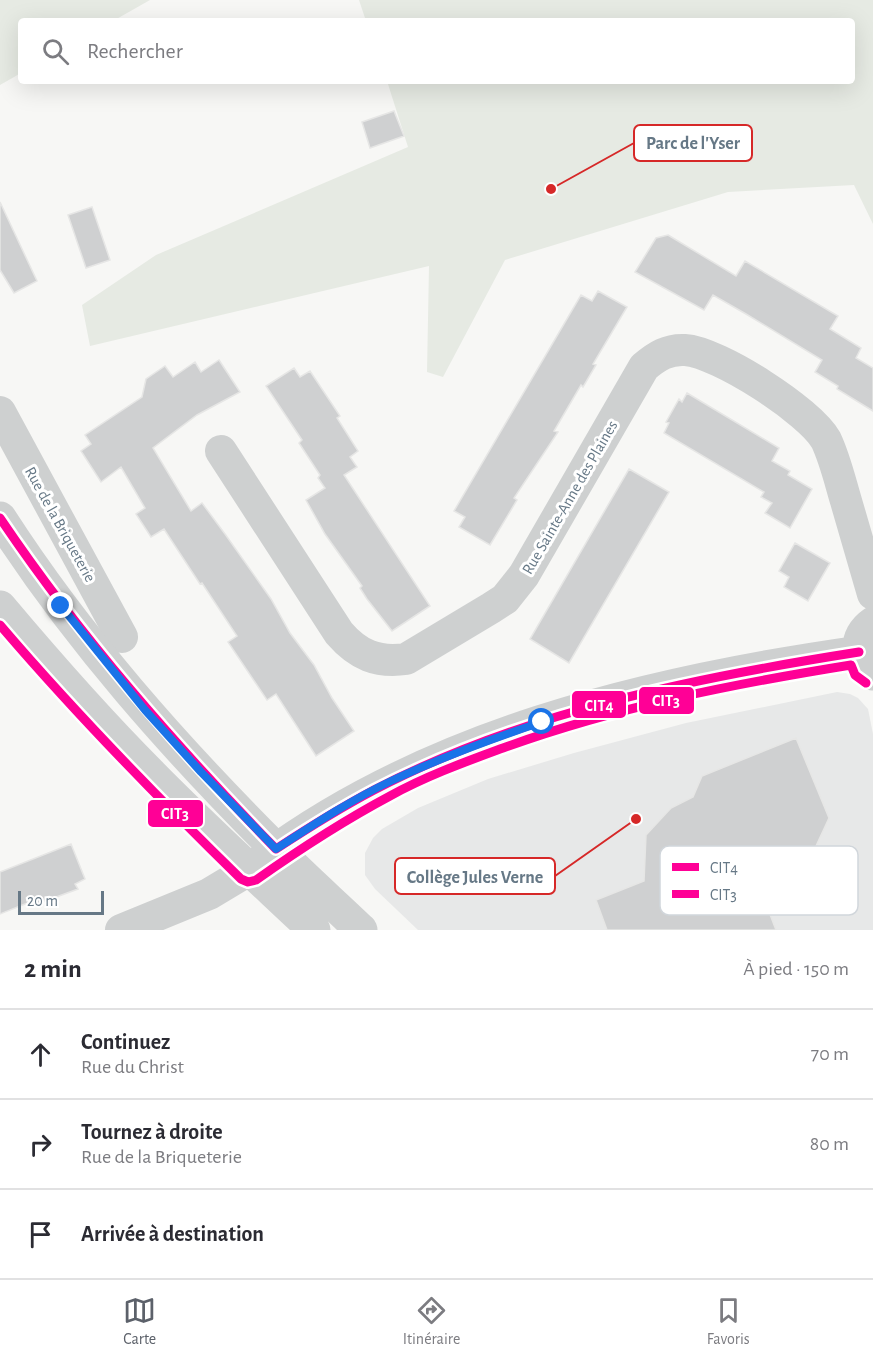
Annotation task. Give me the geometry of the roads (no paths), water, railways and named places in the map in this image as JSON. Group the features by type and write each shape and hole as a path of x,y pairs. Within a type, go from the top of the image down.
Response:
{"street":[{"name":"Rue Sainte-Anne des Plaines","path":"221,451 344,639 362,653 378,660 406,659 504,599 524,575 645,367 657,356 668,351 697,351 712,356 787,400 815,426 825,439 838,471 873,594"},
{"name":"Rue de la Briqueterie","path":"0,412 122,637"},
{"path":"0,518 61,606 145,710 276,849 361,930"},
{"path":"0,607 57,674 133,756 314,930"},
{"path":"121,930 222,888 276,849 359,797 391,781 489,740 580,711 692,681 766,666 868,669 862,634 873,623"}],"place":[{"name":"Parc de l'Yser","path":"551,189"},
{"name":"Collège Jules Verne","path":"636,819"}]}
